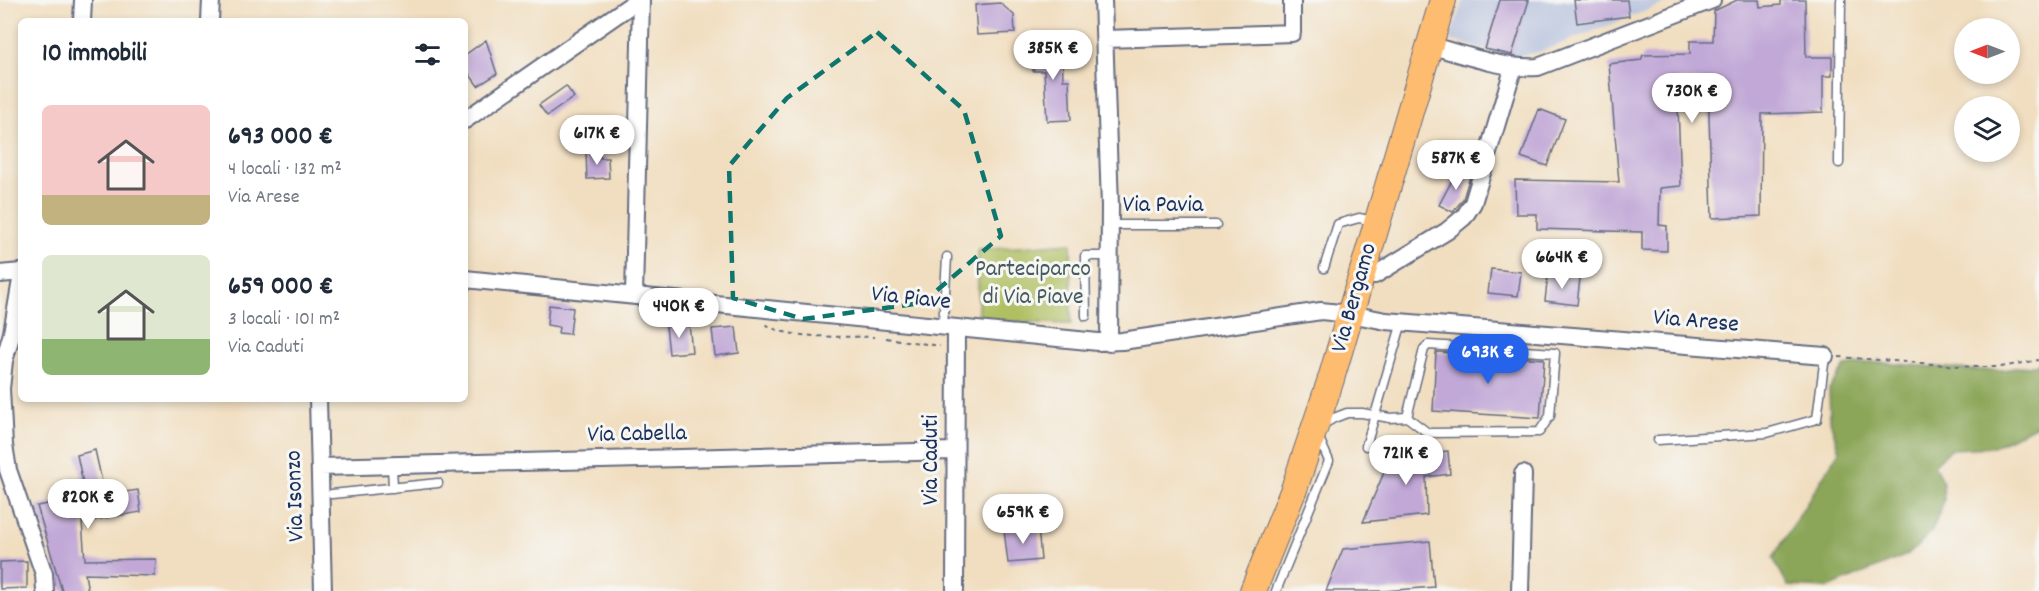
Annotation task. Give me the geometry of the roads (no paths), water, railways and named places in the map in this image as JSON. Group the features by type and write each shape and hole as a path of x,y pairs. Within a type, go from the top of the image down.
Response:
{"main road":[{"name":"Via Bergamo","path":"1253,591 1294,489 1315,429 1443,0"}],"street":[{"path":"82,18 83,0"},
{"path":"210,18 212,0"},
{"path":"468,118 640,0"},
{"path":"634,296 640,0"},
{"path":"1103,0 1110,225 1109,343"},
{"path":"1105,39 1292,33 1292,0"},
{"path":"1429,45 1510,66 1538,67 1712,0"},
{"path":"1362,273 1375,275 1447,231 1464,217 1473,203 1511,75 1510,66"},
{"path":"0,274 18,272"},
{"name":"Via Piave","path":"468,279 1109,343 1321,312 1350,314"},
{"path":"18,298 4,361 1,388 4,468 44,574 45,591"},
{"name":"Via Arese","path":"1350,314 1402,322 1825,356"},
{"name":"Via Caduti","path":"950,328 955,451 955,591"},
{"name":"Via Isonzo","path":"318,402 323,591"},
{"name":"Via Cabella","path":"320,467 955,451"},
{"path":"1520,591 1523,474"}],"lane":[{"path":"1839,163 1841,0"},
{"path":"1323,268 1338,224 1359,218 1377,222"},
{"name":"Via Pavia","path":"1110,225 1216,225"},
{"path":"1086,316 1085,256 1110,256"},
{"path":"947,257 950,328"},
{"path":"1366,446 1402,322"},
{"path":"1276,591 1329,461 1315,429 1347,413 1362,412 1390,418 1407,417 1428,433 1539,432 1550,416 1555,352 1428,345 1424,349 1407,417"},
{"path":"1658,440 1767,433 1817,419 1825,356"},
{"path":"392,465 393,488"},
{"path":"332,494 438,483"}],"park label":[{"name":"Parteciparco di Via Piave","path":"1033,284"}]}
